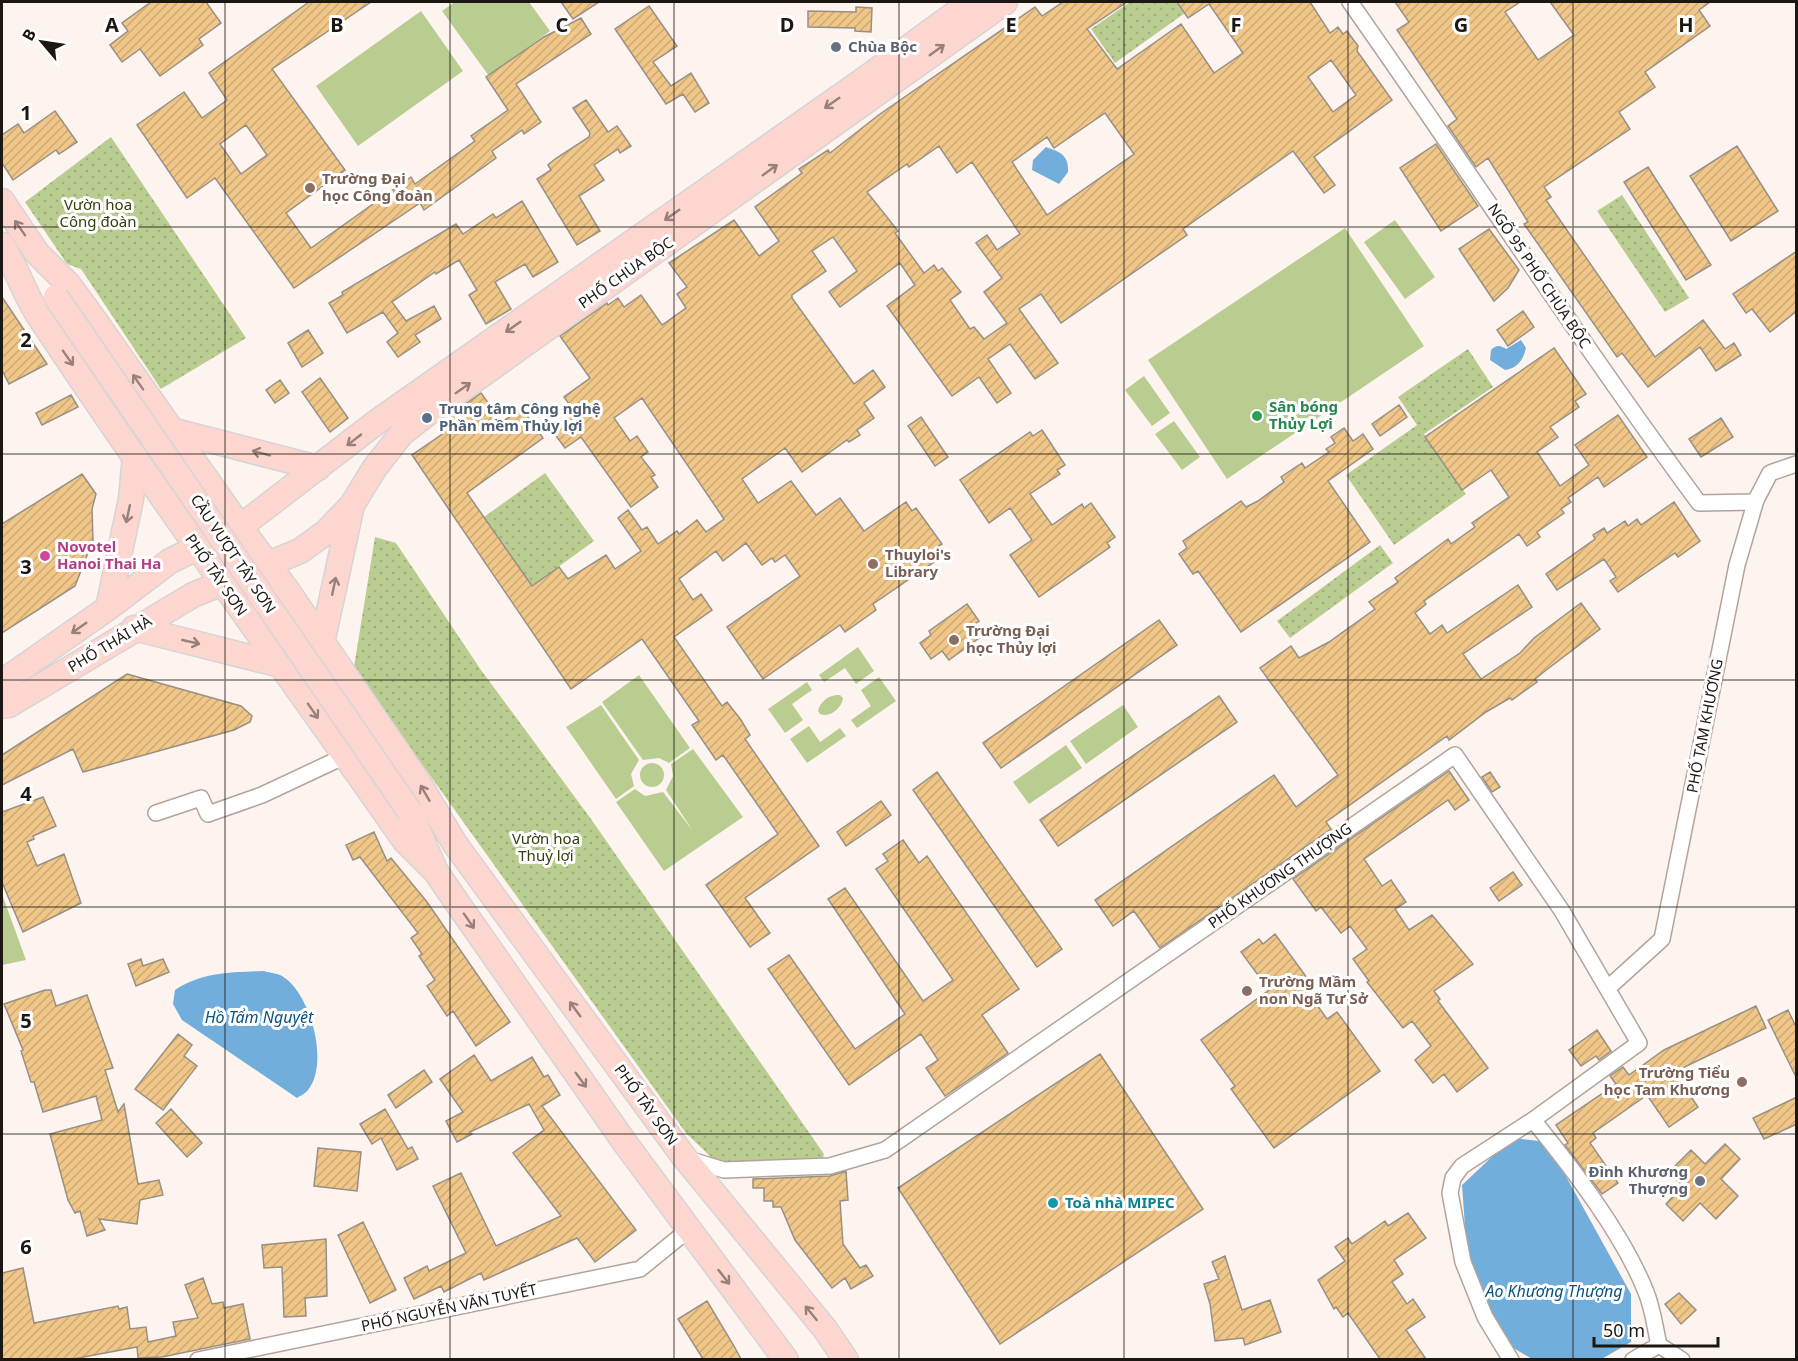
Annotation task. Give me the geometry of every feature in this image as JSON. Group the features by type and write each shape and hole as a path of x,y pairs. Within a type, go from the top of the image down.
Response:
{"main road":[{"name":"PHỐ CHÙA BỘC","path":"197,548 240,527 378,421 847,92 971,2"},
{"name":"PHỐ CHÙA BỘC","path":"268,565 300,551 324,532 352,505 374,469 402,433 428,413 893,90 1005,2"},
{"name":"PHỐ TÂY SƠN","path":"2,201 37,253 56,297"},
{"name":"PHỐ TÂY SƠN","path":"2,244 15,264 35,310 221,583 405,841 436,872 688,1230 784,1358"},
{"name":"PHỐ TÂY SƠN","path":"37,253 68,284 88,311 302,612 418,782 454,844 684,1157 825,1329 846,1359"},
{"name":"PHỐ TÂY SƠN","path":"15,264 56,297"},
{"name":"CẦU VƯỢT TÂY SƠN","path":"56,297 410,812"},
{"path":"171,430 318,468"},
{"path":"108,608 131,500 135,456"},
{"path":"155,488 176,496 186,493 198,478 200,471"},
{"path":"322,643 352,505"},
{"name":"PHỐ THÁI HÀ","path":"2,682 108,608 170,561 197,548"},
{"name":"PHỐ THÁI HÀ","path":"2,706 9,705 134,628 221,583 268,565"},
{"path":"264,641 271,622 281,615 302,612"},
{"path":"134,628 281,665"},
{"name":"PHỐ TÂY SƠN","path":"410,812 454,844"},
{"name":"PHỐ TÂY SƠN","path":"410,812 436,872"}],"street":[{"name":"NGÕ 95 PHỐ CHÙA BỘC","path":"1350,2 1436,122 1632,412 1699,503 1755,502"},
{"name":"PHỐ TAM KHƯƠNG","path":"1608,988 1662,939 1737,566 1755,502 1770,473 1797,464"},
{"name":"PHỐ KHƯƠNG THƯỢNG","path":"684,1157 724,1170 830,1166 885,1150 1455,755 1562,911 1639,1043 1533,1120 1462,1166 1453,1178 1450,1193 1463,1262 1485,1317 1511,1359"},
{"path":"156,813 201,798 208,814 262,795 345,756"},
{"path":"1533,1120 1563,1157 1619,1241 1646,1292 1659,1345 1682,1359"},
{"name":"PHỐ NGUYỄN VĂN TUYẾT","path":"198,1359 640,1269 688,1230"},
{"path":"1633,1359 1659,1345"}],"green space":[{"path":"455,2 529,2 550,31 489,76 442,11"},
{"path":"1130,2 1177,2 1185,13 1115,63 1091,29"},
{"path":"421,11 463,71 358,146 316,86"},
{"name":"Vườn hoa Công đoàn","path":"111,137 246,338 161,389 81,269 67,264 25,202"},
{"path":"1622,195 1689,298 1665,312 1597,211"},
{"path":"1395,220 1435,277 1405,299 1364,242"},
{"path":"1345,228 1424,346 1227,479 1148,360"},
{"path":"1468,349 1493,387 1424,434 1466,494 1394,545 1346,475 1417,425 1398,397"},
{"path":"1144,376 1170,413 1152,426 1125,390"},
{"path":"1174,421 1200,457 1182,470 1155,434"},
{"path":"545,473 594,541 532,586 484,517"},
{"name":"Vườn hoa Thuỷ lợi","path":"375,537 396,543 481,670 591,819 824,1154 820,1169 763,1167 715,1161 686,1133 366,686 354,667"},
{"path":"1380,545 1393,563 1290,638 1277,621"},
{"path":"858,647 874,671 856,684 845,668 824,682 819,675"},
{"path":"639,675 690,748 669,763 659,758 643,760 602,702"},
{"path":"879,677 896,701 857,728 851,720 871,706 861,690"},
{"path":"807,682 812,690 792,704 803,720 785,733 768,709"},
{"path":"840,695 843,698 838,709 828,715 820,714 818,711 823,701"},
{"path":"601,705 639,760 631,774 634,786 616,799 566,727"},
{"path":"1123,705 1138,727 1086,764 1070,741"},
{"path":"809,726 820,742 840,728 846,736 807,763 790,739"},
{"path":"1066,745 1082,768 1029,804 1013,782"},
{"path":"693,749 743,817 664,871 616,802 635,789 645,796 663,792 693,831 666,790 673,776 671,764"},
{"path":"652,763 660,767 664,775 660,783 652,787 644,783 640,775 644,767"},
{"path":"2,894 26,960 2,965"}],"water":[{"path":"1046,147 1060,153 1067,162 1068,172 1059,184 1032,170 1033,160"},
{"path":"1521,340 1526,348 1517,365 1505,370 1490,360 1491,350 1495,347 1500,346 1506,349"},
{"name":"Hồ Tẩm Nguyệt","path":"264,971 280,975 292,984 301,997 314,1029 317,1063 314,1078 307,1091 297,1098 182,1020 173,1004 175,990 207,976"},
{"name":"Ao Khương Thượng","path":"1512,1138 1547,1142 1631,1294 1631,1342 1600,1360 1532,1359 1505,1343 1467,1255 1462,1185"}],"building":[{"path":"151,2 206,2 221,23 199,39 203,45 160,76 140,49 122,62 110,45 128,31 122,23"},
{"path":"309,2 371,2 272,69 345,170 286,213 311,248 411,177 415,184 475,141 471,136 508,110 486,77 544,37 581,18 591,34 516,84 541,122 524,134 522,130 492,151 496,158 424,210 420,203 294,288 215,178 187,198 137,125 184,92 202,118 227,100 209,73","holes":["246,125 267,155 241,174 220,144"]},
{"path":"561,2 599,2 573,19"},
{"path":"1063,2 1127,2 1087,29 1117,69 1181,24 1214,73 1243,53 1209,4 1188,18 1177,2 1310,2 1330,33 1338,27 1343,34 1347,31 1358,46 1357,51 1392,100 1314,157 1335,185 1324,193 1293,151 1183,229 1187,235 1061,323 1041,294 1019,309 1058,363 1035,379 1010,344 988,359 1011,393 997,403 979,377 952,396 887,306 915,285 900,263 840,307 829,292 857,271 833,237 812,251 826,271 792,295 792,298 854,384 873,370 885,387 864,403 874,418 857,430 860,435 849,442 847,440 802,472 785,448 742,479 758,503 791,481 816,515 840,498 864,531 906,502 912,511 916,508 942,544 937,547 943,556 873,604 876,610 845,632 840,625 763,679 727,627 800,576 785,555 775,562 772,558 762,565 746,543 723,561 716,551 679,579 693,600 701,594 712,610 674,637 722,706 727,702 741,720 750,735 745,739 819,846 745,898 770,933 750,947 706,885 778,834 723,755 716,760 692,725 699,721 642,639 571,689 412,455 457,424 450,415 481,393 502,422 522,408 543,438 467,493 532,586 559,567 568,579 606,555 615,569 641,551 618,518 628,510 642,530 647,527 658,544 677,531 679,534 697,520 706,532 724,519 642,398 614,418 630,441 637,436 648,452 641,457 655,475 651,477 658,487 631,507 581,437 565,448 551,429 575,412 564,397 590,378 560,336 607,303 608,305 618,298 624,307 641,295 662,325 686,308 677,294 687,287 669,263 734,220 759,256 779,241 755,207 802,173 799,169 828,150 830,153 880,114 1035,7 1042,16","holes":["1331,60 1356,95 1333,112 1308,77","1105,113 1134,154 1047,215 1012,162 1047,137 1054,148","939,146 957,173 972,162 1020,234 997,250 987,235 976,243 1002,278 984,292 1007,323 984,339 974,327 970,329 950,300 961,292 942,268 938,271 934,265 924,273 895,233 898,231 867,192 907,164 909,167"]},
{"path":"1395,2 1520,2 1505,12 1538,60 1574,35 1550,2 1710,2 1699,10 1710,26 1645,72 1655,87 1619,112 1630,129 1544,187 1551,197 1546,200 1655,357 1703,320 1725,349 1734,343 1741,355 1716,371 1700,347 1648,387 1622,353 1617,357 1524,224 1528,222 1488,158 1476,167 1448,126 1457,119 1397,30 1409,22"},
{"path":"649,6 677,46 653,62 671,86 691,73 709,103 695,112 683,94 666,104 615,29"},
{"path":"856,7 872,8 871,32 855,31 855,28 808,27 808,11 856,12"},
{"path":"586,100 608,132 617,126 631,146 620,153 618,149 594,165 604,180 579,196 600,231 577,245 537,179 551,170 548,165 555,159 589,137 590,133 573,108"},
{"path":"55,111 77,142 59,154 56,150 13,180 2,163 2,135 18,124 24,133"},
{"path":"1436,144 1478,206 1441,231 1400,168"},
{"path":"1737,146 1778,211 1731,241 1690,176"},
{"path":"1648,167 1711,265 1686,280 1624,182"},
{"path":"522,201 558,262 533,277 525,264 495,282 511,309 486,324 469,295 477,290 459,260 436,274 435,272 392,302 406,321 434,306 441,319 415,335 420,342 398,357 387,342 398,333 383,312 347,333 329,303 343,295 342,292 456,224 463,234 493,214 496,218"},
{"path":"1489,229 1519,270 1508,288 1494,301 1459,249"},
{"path":"1797,251 1797,311 1770,332 1752,309 1746,313 1733,294"},
{"path":"2,297 47,364 9,384 2,370"},
{"path":"1523,311 1534,327 1508,346 1497,330"},
{"path":"308,330 323,353 302,367 288,343"},
{"path":"1554,348 1586,394 1575,401 1579,407 1550,427 1558,437 1537,452 1560,486 1589,465 1575,445 1618,415 1647,457 1604,487 1598,477 1568,498 1571,502 1561,509 1564,513 1537,532 1540,537 1527,546 1519,534 1424,601 1426,604 1415,613 1430,634 1442,625 1447,633 1518,585 1532,607 1463,654 1481,679 1520,653 1534,638 1581,603 1600,629 1535,679 1537,682 1512,700 1510,698 1486,712 1449,740 1447,736 1326,822 1331,829 1160,948 1134,911 1113,926 1095,900 1274,775 1296,807 1338,775 1260,668 1291,646 1299,658 1329,642 1375,609 1369,602 1398,582 1395,578 1448,539 1451,544 1475,527 1472,523 1509,497 1491,470 1462,490 1425,437"},
{"path":"320,378 348,418 330,432 302,392"},
{"path":"280,380 289,393 275,403 266,390"},
{"path":"71,395 78,407 42,425 36,413"},
{"path":"1399,405 1407,417 1380,436 1372,424"},
{"path":"921,417 948,457 935,466 908,426"},
{"path":"1721,418 1733,437 1701,457 1689,439"},
{"path":"1344,428 1353,441 1363,434 1373,449 1328,481 1370,542 1241,632 1198,571 1193,574 1179,554 1187,548 1183,541 1241,501 1246,507 1258,501 1284,482 1281,477 1302,463 1305,468 1329,452 1326,449 1335,443 1331,437"},
{"path":"1042,430 1065,465 1057,470 1060,474 1030,494 1052,525 1082,504 1084,508 1091,503 1115,537 1107,543 1110,547 1039,597 1010,555 1032,540 1010,508 989,523 960,480 1030,432 1033,436"},
{"name":"Novotel Hanoi Thai Ha","path":"82,474 96,494 92,509 93,540 75,586 2,633 2,524"},
{"path":"1674,502 1700,541 1678,557 1675,553 1618,592 1610,581 1616,577 1604,559 1557,590 1546,574 1595,539 1593,535 1604,528 1607,533 1625,521 1628,526 1637,519 1641,525"},
{"path":"967,604 979,621 971,627 979,638 949,660 942,651 931,659 920,643 931,635 929,631"},
{"path":"1159,620 1177,645 1001,768 983,743"},
{"path":"127,674 241,706 252,716 250,722 234,730 83,772 73,749 2,785 2,755"},
{"path":"1219,696 1237,722 1058,846 1040,820"},
{"path":"1449,771 1469,800 1455,810 1448,800 1364,859 1382,886 1391,880 1406,902 1395,909 1409,930 1432,915 1473,964 1434,991 1440,999 1438,1001 1488,1068 1457,1092 1444,1074 1433,1083 1415,1060 1431,1046 1412,1021 1403,1028 1367,982 1369,981 1353,959 1367,949 1350,926 1341,933 1321,907 1316,911 1293,879"},
{"path":"937,772 1062,949 1037,967 913,790"},
{"path":"1490,772 1500,787 1492,792 1482,777"},
{"path":"43,797 56,826 33,836 34,839 27,842 37,866 64,854 81,903 23,932 2,882 2,812"},
{"path":"881,801 891,815 846,846 837,832"},
{"path":"374,832 387,861 391,858 427,902 510,1022 476,1046 453,1011 447,1016 427,986 435,980 419,956 422,954 411,938 418,933 360,857 353,860 346,845"},
{"path":"903,840 919,863 927,856 1019,989 982,1015 1008,1053 945,1096 926,1068 938,1060 921,1034 849,1085 768,969 789,955 855,1049 905,1014 828,899 845,888 923,1001 953,980 876,869 888,861 883,854"},
{"path":"1513,872 1522,885 1499,901 1490,888"},
{"path":"1275,934 1313,986 1307,991 1327,1019 1337,1012 1380,1071 1274,1148 1231,1089 1235,1086 1201,1040 1269,990 1241,952 1259,939 1263,944"},
{"path":"141,959 143,966 163,959 169,972 136,986 128,964"},
{"path":"51,990 56,1006 87,995 113,1068 105,1070 118,1112 124,1104 138,1184 159,1180 163,1195 140,1200 137,1224 99,1219 105,1230 87,1236 80,1211 75,1213 68,1200 50,1134 102,1120 96,1096 43,1112 21,1051 23,1050 4,1004"},
{"path":"1756,1006 1766,1028 1674,1072 1698,1107 1669,1127 1647,1095 1593,1133 1596,1138 1590,1143 1618,1183 1602,1194 1565,1145 1568,1143 1556,1125 1616,1084 1610,1076 1623,1067 1629,1075 1664,1050"},
{"path":"1788,1010 1797,1029 1797,1079 1768,1020"},
{"path":"1597,1030 1611,1051 1599,1060 1596,1056 1581,1066 1569,1050"},
{"path":"178,1034 192,1045 184,1056 197,1066 163,1110 135,1089"},
{"name":"Toà nhà MIPEC","path":"1100,1054 1203,1209 1000,1344 898,1188"},
{"path":"474,1055 491,1081 532,1057 544,1077 548,1075 560,1095 542,1106 636,1230 595,1262 577,1238 484,1280 481,1273 444,1292 441,1286 414,1299 404,1278 427,1266 429,1271 466,1253 433,1186 461,1173 496,1246 561,1216 513,1153 544,1130 529,1104 470,1132 472,1134 457,1142 446,1121 463,1112 440,1079"},
{"path":"424,1070 432,1082 396,1108 388,1095"},
{"path":"1797,1097 1797,1124 1764,1139 1753,1118"},
{"path":"171,1109 202,1143 187,1157 156,1123"},
{"path":"385,1109 408,1149 412,1147 418,1159 397,1170 381,1138 372,1144 360,1124"},
{"name":"Đình Khương Thượng","path":"1725,1144 1740,1159 1721,1179 1738,1196 1716,1219 1700,1203 1683,1221 1666,1204 1683,1186 1669,1172 1691,1150 1705,1164"},
{"path":"318,1148 361,1152 357,1191 314,1186"},
{"path":"846,1171 848,1200 840,1201 843,1244 860,1268 866,1265 873,1276 851,1289 845,1278 832,1288 795,1240 781,1207 773,1207 773,1201 764,1201 764,1188 753,1188 753,1179 830,1176"},
{"path":"1408,1213 1426,1238 1394,1260 1403,1274 1392,1282 1407,1304 1413,1299 1425,1317 1406,1330 1426,1359 1380,1359 1348,1313 1343,1317 1336,1307 1334,1309 1318,1280 1345,1261 1335,1247 1348,1238 1352,1244 1385,1221 1388,1226"},
{"path":"363,1222 396,1290 370,1303 338,1235"},
{"path":"326,1239 327,1296 305,1298 306,1316 284,1317 282,1267 264,1268 262,1245"},
{"path":"1225,1256 1242,1310 1270,1300 1281,1332 1245,1345 1243,1338 1215,1341 1210,1304 1204,1284 1219,1279 1212,1262"},
{"path":"23,1268 34,1323 118,1306 119,1309 127,1307 130,1329 146,1327 148,1342 176,1336 173,1322 198,1318 185,1285 203,1278 212,1304 223,1302 224,1308 243,1304 250,1339 162,1357 138,1358 137,1347 73,1359 2,1359 2,1273"},
{"path":"1679,1293 1696,1310 1681,1324 1665,1304"},
{"path":"707,1301 741,1359 703,1359 678,1319"}],"place":[{"name":"Chùa Bộc","path":"836,47"},
{"name":"Trường Đại học Công đoàn","path":"310,188"},
{"name":"Sân bóng Thủy Lợi","path":"1257,416"},
{"name":"Trung tâm Công nghệ Phần mềm Thủy lợi","path":"427,418"},
{"name":"Novotel Hanoi Thai Ha","path":"45,556"},
{"name":"Thuyloi's Library","path":"873,564"},
{"name":"Trường Đại học Thủy lợi","path":"954,640"},
{"name":"Trường Mầm non Ngã Tư Sở","path":"1247,991"},
{"name":"Trường Tiểu học Tam Khương","path":"1742,1082"},
{"name":"Đình Khương Thượng","path":"1700,1181"},
{"name":"Toà nhà MIPEC","path":"1053,1203"}]}
